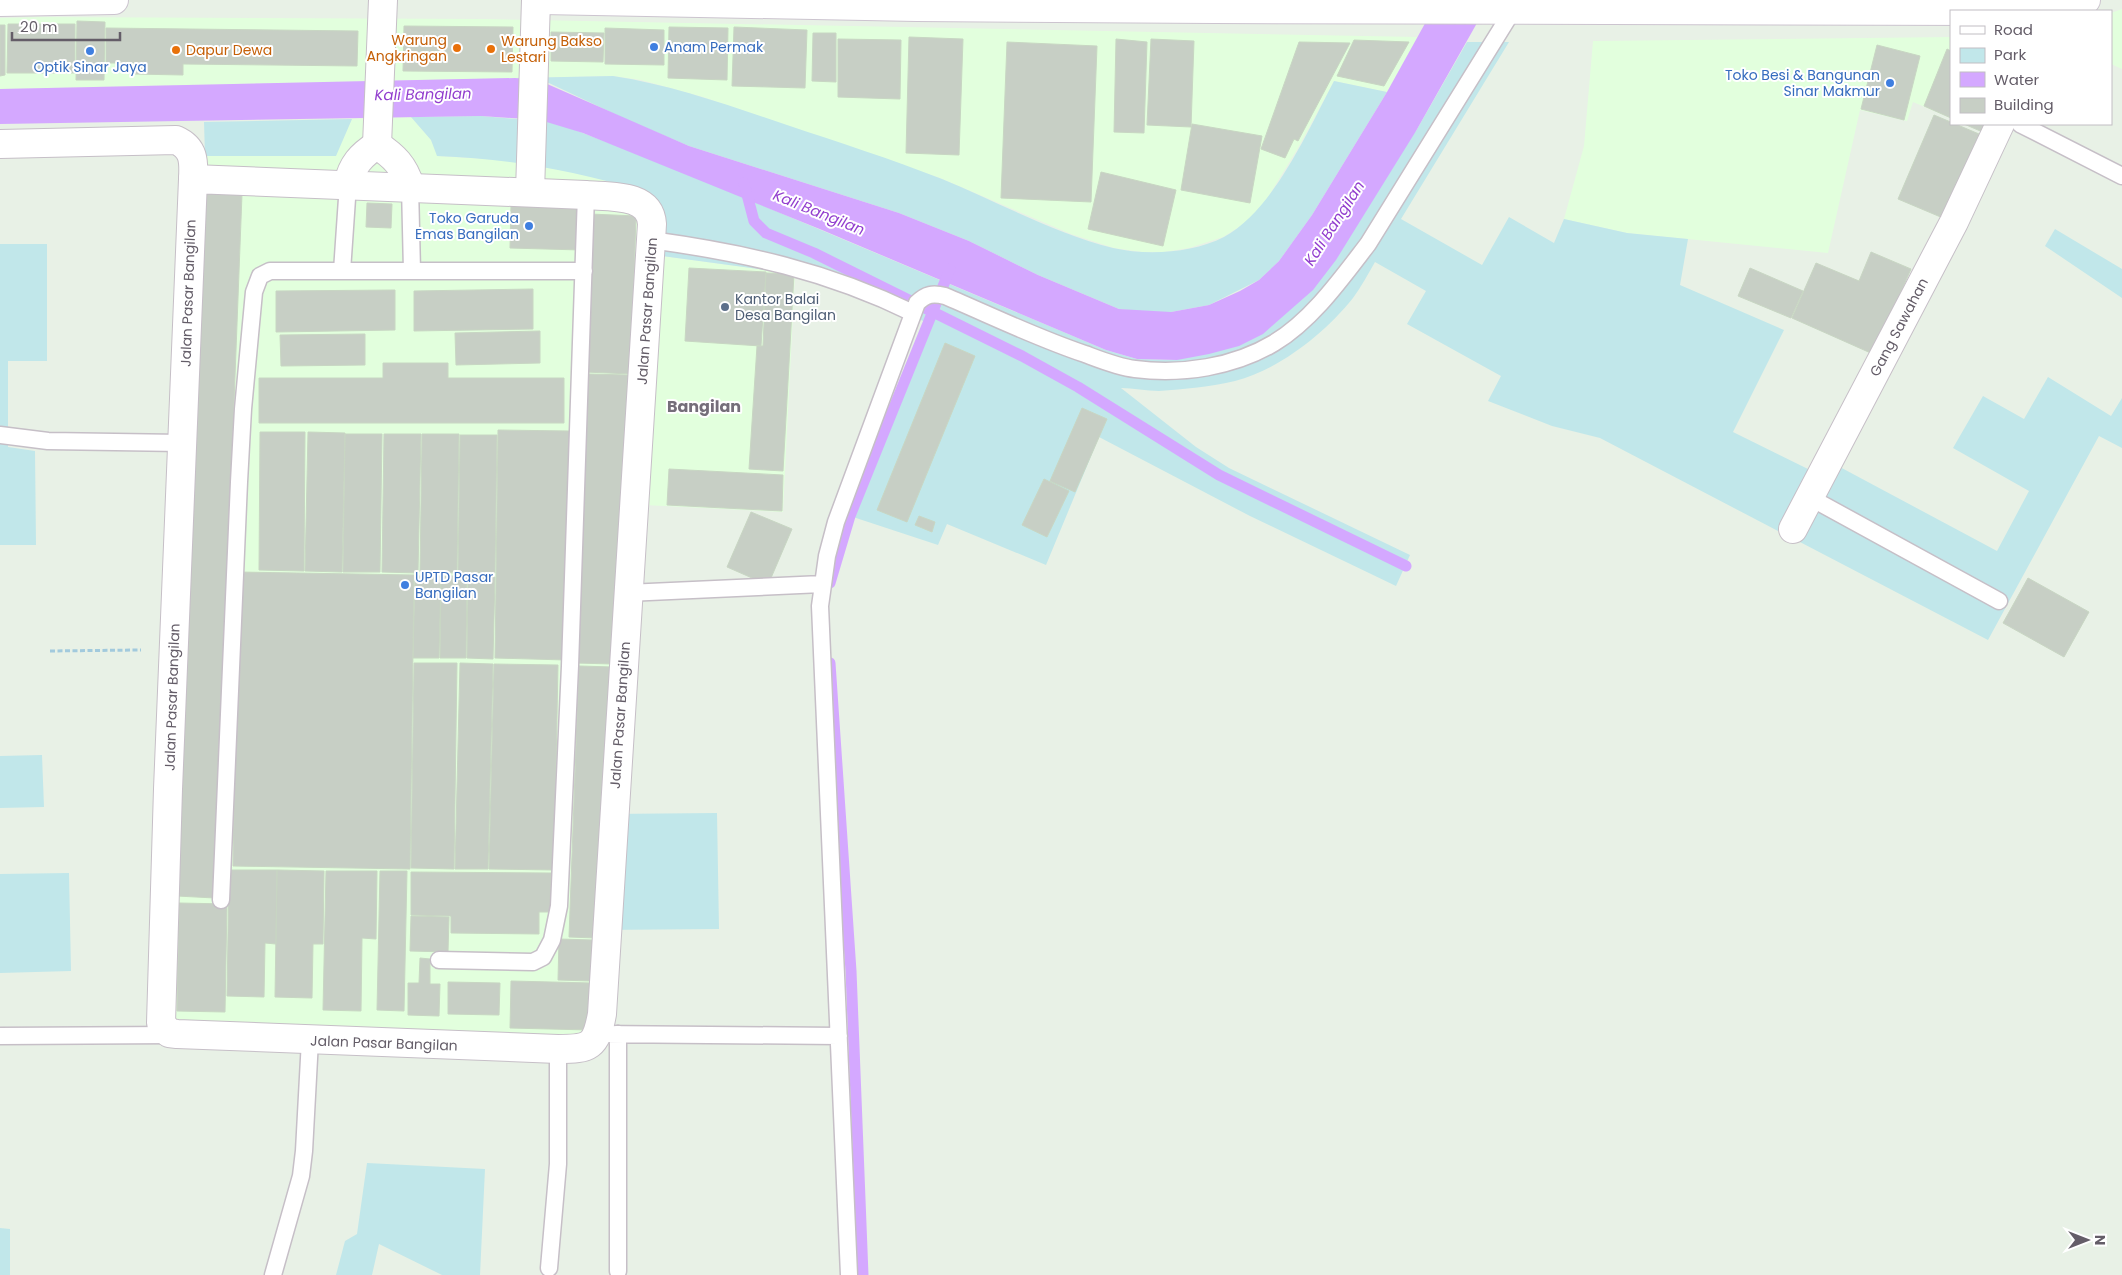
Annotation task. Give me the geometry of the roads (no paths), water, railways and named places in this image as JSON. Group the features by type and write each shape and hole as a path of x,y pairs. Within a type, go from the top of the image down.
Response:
{"street":[{"path":"0,2 114,0"},
{"path":"348,184 353,167 377,136 383,0"},
{"path":"530,192 536,0"},
{"path":"542,0 926,7 1510,7 1950,10"},
{"path":"2052,10 2086,0"},
{"name":"Gang Sawahan","path":"1793,529 1950,230 2000,125"},
{"path":"377,136 400,163 410,186"},
{"path":"0,144 176,140 190,149 193,156 193,179"},
{"name":"Jalan Pasar Bangilan","path":"193,179 410,186 620,198 642,203 651,212 651,240 627,593 602,1014 608,1034 582,1048 558,1049 177,1034 164,1028 160,1016 193,179"}],"lane":[{"path":"849,1275 820,636 822,584 836,522 913,313 924,296 934,293 1063,347 1109,363 1135,369 1173,370 1210,367 1236,361 1256,353 1276,342 1303,319 1341,279 1362,251 1510,7"},
{"path":"2022,125 2122,176"},
{"path":"342,271 348,184"},
{"path":"410,186 412,271"},
{"path":"439,960 533,962 538,960 547,951 556,927 565,803 586,195"},
{"path":"651,240 726,252 800,268 856,288 913,313"},
{"path":"221,900 240,455 254,292 260,276 270,271 584,271"},
{"path":"0,435 48,441 182,442"},
{"path":"1809,497 1999,601"},
{"path":"627,593 822,584"},
{"path":"0,1036 177,1034"},
{"path":"618,1271 608,1034 839,1036"},
{"path":"273,1275 300,1176 304,1151 310,1040"},
{"path":"549,1268 558,1164 558,1049"}],"water":[{"name":"Kali Bangilan","path":"1438,0 1490,0 1416,131 1336,260 1313,290 1263,334 1239,346 1177,360 1137,359 1106,350 822,230 583,133 540,120 481,116 0,124 0,89 515,78 538,80 689,146 899,213 969,241 1038,275 1119,309 1171,312 1209,305 1240,291 1259,280 1279,261 1312,215 1387,92"}],"waterway":[{"path":"744,183 754,221 766,233 814,253 1022,356 1078,387 1219,475 1406,566"},
{"path":"830,583 850,516 950,269"},
{"path":"830,663 851,971 863,1275"}],"place":[{"name":"Anam Permak","path":"654,47"},
{"name":"Warung Angkringan","path":"457,48"},
{"name":"Warung Bakso Lestari","path":"491,49"},
{"name":"Dapur Dewa","path":"176,50"},
{"name":"Optik Sinar Jaya","path":"90,51"},
{"name":"Toko Besi & Bangunan Sinar Makmur","path":"1890,83"},
{"name":"Toko Garuda Emas Bangilan","path":"529,226"},
{"name":"Kantor Balai Desa Bangilan","path":"725,307"},
{"name":"UPTD Pasar Bangilan","path":"405,585"}],"district":[{"name":"Bangilan","path":"704,406"}]}
